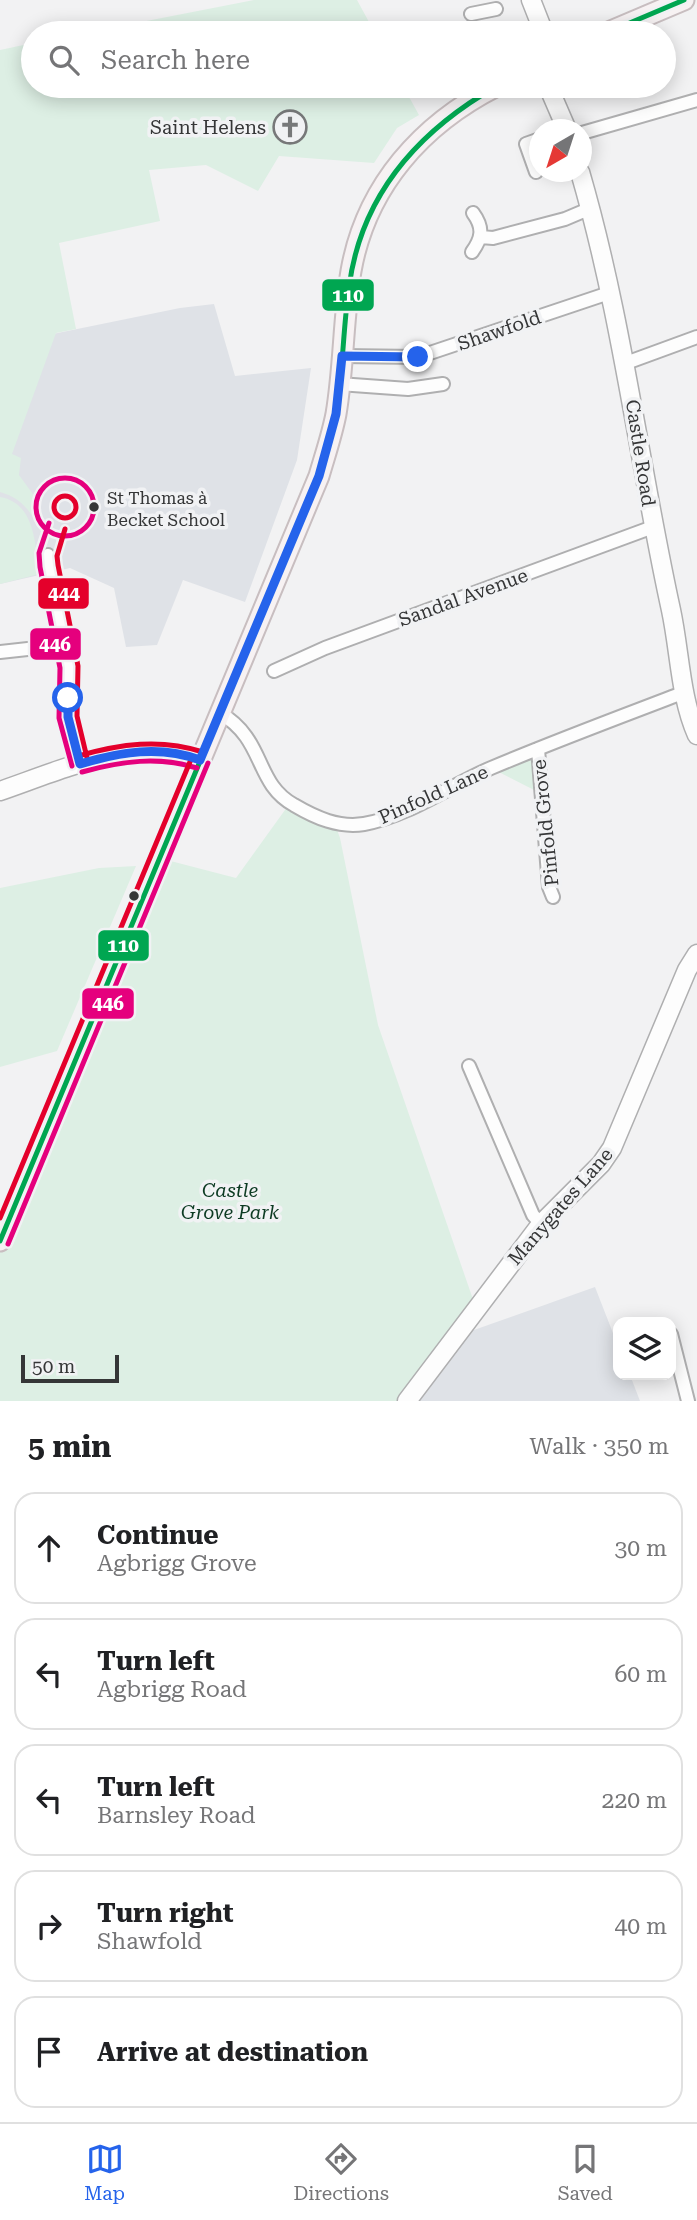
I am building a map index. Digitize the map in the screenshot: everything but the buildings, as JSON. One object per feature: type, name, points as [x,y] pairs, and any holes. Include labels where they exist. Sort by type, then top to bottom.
[{"type":"main road","points":[[632,21],[676,1]]},
{"type":"main road","points":[[0,1241],[319,476],[336,414],[352,269],[378,193],[415,142],[477,98]]},
{"type":"street","points":[[531,0],[539,21]]},
{"type":"street","points":[[471,14],[490,7]]},
{"type":"street","points":[[553,98],[562,119]]},
{"type":"street","points":[[592,130],[697,100]]},
{"type":"street","name":"Castle Road","points":[[583,182],[612,292],[684,692],[697,735]]},
{"type":"street","points":[[481,237],[493,237],[565,219],[591,208]]},
{"type":"street","points":[[472,252],[481,237],[481,228],[473,214]]},
{"type":"street","name":"Shawfold","points":[[342,356],[418,357],[612,292]]},
{"type":"street","points":[[626,363],[697,337]]},
{"type":"street","points":[[339,384],[408,389],[443,384]]},
{"type":"street","name":"Sandal Avenue","points":[[274,671],[325,648],[653,527]]},
{"type":"street","points":[[48,555],[70,681],[68,717],[80,764]]},
{"type":"street","points":[[0,652],[64,645]]},
{"type":"street","name":"Pinfold Lane","points":[[220,713],[238,723],[256,748],[266,779],[290,803],[342,825],[365,824],[394,815],[459,782],[538,749],[684,692]]},
{"type":"street","name":"Pinfold Grove","points":[[538,749],[553,897]]},
{"type":"street","points":[[0,791],[112,754],[178,752],[200,760]]},
{"type":"street","name":"Manygates Lane","points":[[407,1401],[541,1224],[601,1164],[612,1148],[687,970],[697,954]]},
{"type":"street","points":[[469,1066],[533,1215],[541,1224]]},
{"type":"street","points":[[676,1354],[688,1401]]},
{"type":"shaded area","points":[[0,73],[43,336],[180,308],[214,304],[235,376],[311,368],[297,460],[245,602],[183,580],[157,645],[126,647],[114,588],[70,568],[0,584]]},
{"type":"shaded area","points":[[595,1287],[613,1333],[613,1380],[632,1380],[640,1401],[407,1401],[457,1336]]},
{"type":"green space","points":[[254,0],[357,0],[368,21],[146,21]]},
{"type":"green space","points":[[21,46],[21,98],[410,98],[419,115],[397,128],[374,163],[279,156],[258,191],[206,165],[149,170],[160,221],[59,243],[76,329],[56,333],[12,454],[21,458],[19,475],[40,504],[36,523],[22,503],[0,492],[0,50]]},
{"type":"green space","points":[[0,497],[12,501],[27,517],[32,527],[39,574],[0,584]]},
{"type":"green space","points":[[538,749],[542,794],[491,768]]},
{"type":"green space","name":"Castle Grove Park","points":[[290,803],[335,824],[378,1025],[476,1308],[407,1401],[0,1401],[0,1241],[159,858],[236,878]]},
{"type":"green space","points":[[136,866],[57,1051],[0,1067],[0,888],[99,868]]},
{"type":"transit line","name":"110","points":[[634,21],[684,0]]},
{"type":"transit line","name":"110","points":[[0,1241],[319,476],[336,414],[349,287],[366,223],[380,195],[419,145],[442,123],[478,98]]},
{"type":"transit line","name":"446","points":[[65,478],[81,483],[89,491],[94,507],[89,523],[81,531],[65,536],[49,531],[41,523],[36,507],[41,491],[49,483],[65,478]]},
{"type":"transit line","name":"444","points":[[65,496],[73,499],[76,507],[73,515],[65,518],[57,515],[54,507],[57,499],[65,496]]},
{"type":"transit line","name":"446","points":[[49,523],[39,553],[40,567],[60,668],[59,718],[72,766]]},
{"type":"transit line","name":"444","points":[[65,529],[57,556],[78,666],[77,716],[88,762]]},
{"type":"transit line","name":"444","points":[[78,756],[140,744],[171,745],[203,752]]},
{"type":"transit line","name":"444","points":[[0,1218],[192,757]]},
{"type":"transit line","name":"446","points":[[82,772],[140,761],[168,762],[197,768]]},
{"type":"transit line","name":"446","points":[[8,1244],[208,763]]},
{"type":"place","name":"Saint Helens","points":[[290,127]]},
{"type":"place","name":"St Thomas à Becket School","points":[[94,507]]},
{"type":"route","points":[[68,698],[68,717],[80,764],[112,754],[150,751],[178,752],[200,760],[319,476],[336,414],[342,356],[418,357]]}]
